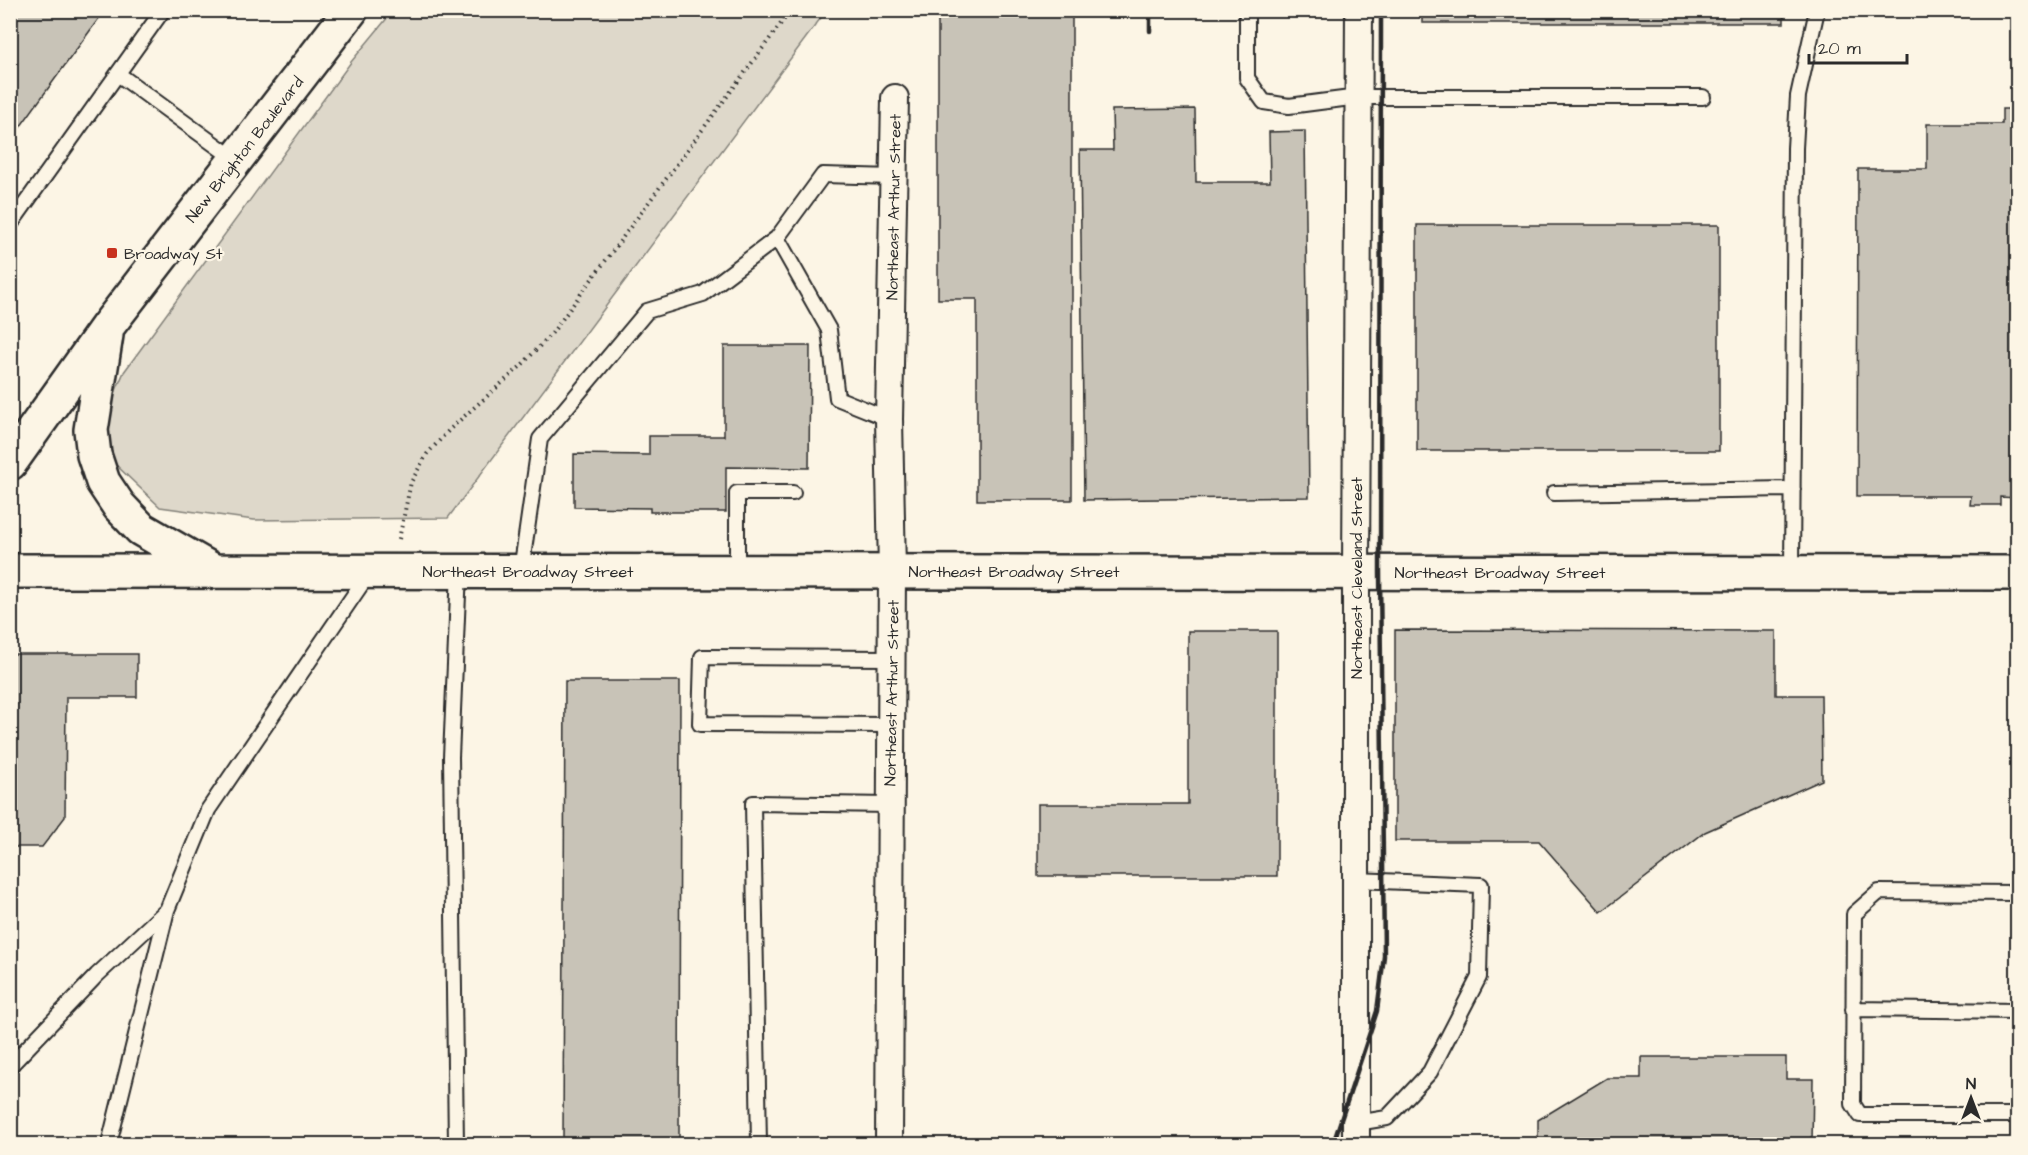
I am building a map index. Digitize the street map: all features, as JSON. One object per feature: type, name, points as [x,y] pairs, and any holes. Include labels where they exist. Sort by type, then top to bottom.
[{"type":"main road","name":"New Brighton Boulevard","points":[[10,463],[107,327],[351,10]]},
{"type":"main road","points":[[107,327],[91,430],[94,456],[103,482],[118,506],[141,529],[214,571]]},
{"type":"main road","name":"Northeast Broadway Street","points":[[10,571],[2018,573]]},
{"type":"street","name":"Northeast Cleveland Street","points":[[1357,1134],[1355,880],[1359,10]]},
{"type":"street","name":"Northeast Arthur Street","points":[[889,1144],[892,571],[889,419],[895,98]]},
{"type":"lane","points":[[10,225],[163,10]]},
{"type":"lane","points":[[1247,10],[1247,78],[1264,102],[1289,106],[1358,97],[1703,97]]},
{"type":"lane","points":[[1792,572],[1797,117],[1798,96],[1817,10]]},
{"type":"lane","points":[[118,74],[237,160]]},
{"type":"lane","points":[[522,571],[540,439],[647,311],[703,294],[777,238],[823,175],[894,177]]},
{"type":"lane","points":[[777,238],[828,330],[837,398],[889,419]]},
{"type":"lane","points":[[1554,493],[1792,489]]},
{"type":"lane","points":[[737,571],[737,493],[793,493]]},
{"type":"lane","points":[[109,1144],[167,910],[208,810],[370,571]]},
{"type":"lane","points":[[456,1144],[451,757],[459,571]]},
{"type":"lane","points":[[891,658],[702,657],[700,724],[891,725]]},
{"type":"lane","points":[[759,1144],[753,803],[890,805]]},
{"type":"lane","points":[[1355,880],[1480,885],[1479,977],[1430,1072],[1387,1118],[1357,1134]]},
{"type":"lane","points":[[2018,894],[1879,891],[1854,914],[1852,1104],[1860,1115],[2018,1115]]},
{"type":"lane","points":[[10,1066],[97,975],[167,910]]},
{"type":"lane","points":[[1853,1009],[2018,1011]]},
{"type":"path","points":[[402,524],[411,482],[427,454],[450,429],[520,367],[552,333],[790,10]]},
{"type":"shaded area","points":[[393,11],[826,11],[448,518],[254,520],[160,507],[114,463],[105,430],[111,402],[124,372],[351,62]]},
{"type":"building","points":[[10,10],[105,10],[10,141]]},
{"type":"building","points":[[938,10],[1072,10],[1072,500],[977,500],[977,299],[938,299]]},
{"type":"building","points":[[1422,10],[1784,10],[1784,23],[1422,23]]},
{"type":"building","points":[[1195,109],[1196,182],[1270,182],[1269,132],[1305,131],[1309,497],[1084,500],[1080,150],[1113,150],[1112,110]]},
{"type":"building","points":[[2002,109],[2018,109],[2018,498],[2000,497],[2000,505],[1970,505],[1971,496],[1857,496],[1858,169],[1927,169],[1927,124],[2002,124]]},
{"type":"building","points":[[1417,225],[1719,225],[1719,451],[1417,451]]},
{"type":"building","points":[[724,346],[810,346],[809,468],[726,467],[726,512],[650,512],[650,508],[574,507],[574,454],[649,455],[649,436],[724,436]]},
{"type":"building","points":[[1395,630],[1776,631],[1776,695],[1821,695],[1822,780],[1705,832],[1601,912],[1539,841],[1395,841]]},
{"type":"building","points":[[1188,631],[1277,631],[1277,876],[1038,876],[1038,804],[1188,804]]},
{"type":"building","points":[[10,654],[137,654],[137,697],[66,697],[65,817],[42,847],[10,847]]},
{"type":"building","points":[[565,681],[680,681],[679,1144],[563,1144]]},
{"type":"building","points":[[1641,1057],[1786,1057],[1786,1079],[1813,1079],[1812,1144],[1538,1144],[1538,1120],[1607,1078],[1641,1078]]},
{"type":"railway","points":[[1150,10],[1150,31]]},
{"type":"railway","points":[[1333,1144],[1377,1011],[1384,956],[1380,572],[1381,10]]},
{"type":"place","name":"Broadway St","points":[[112,253]]}]
